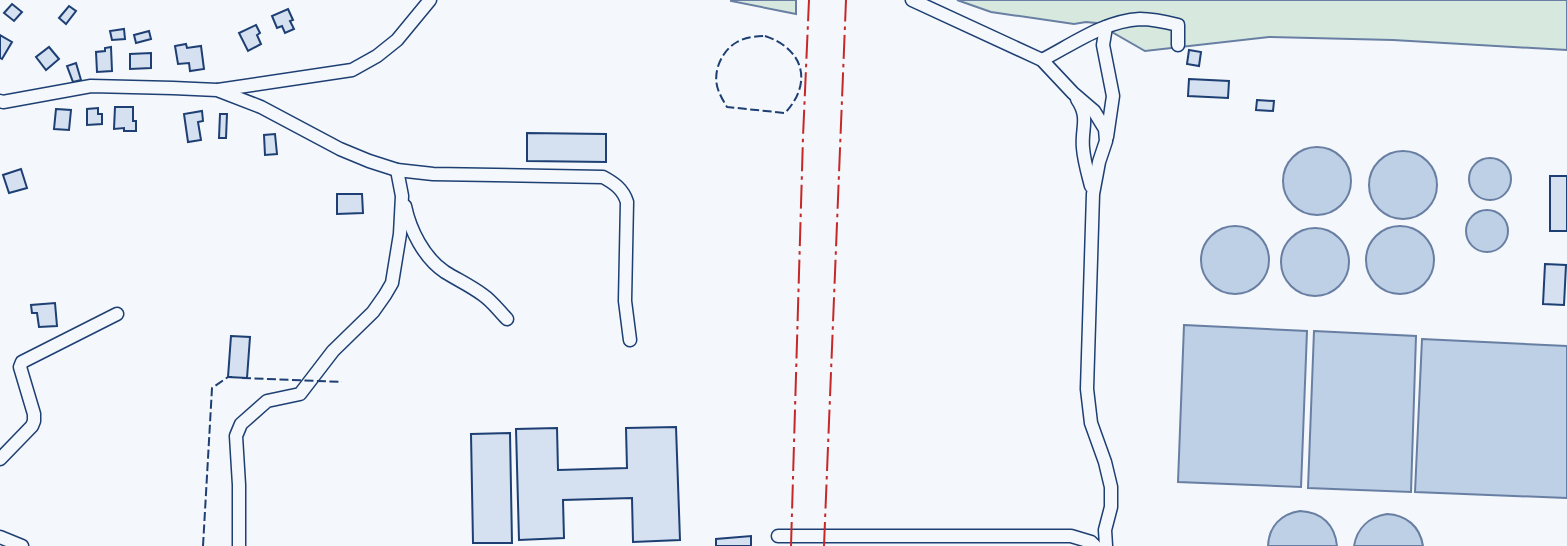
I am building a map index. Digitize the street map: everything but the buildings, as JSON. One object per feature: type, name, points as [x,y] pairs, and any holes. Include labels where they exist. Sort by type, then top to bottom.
[{"type":"street","points":[[0,101],[91,86],[217,90],[352,69],[377,56],[397,40],[430,0]]},
{"type":"street","points":[[912,0],[1042,60],[1094,111],[1105,129],[1106,141]]},
{"type":"street","points":[[1042,60],[1091,33],[1117,23],[1138,19],[1178,25],[1178,45]]},
{"type":"street","points":[[1106,27],[1103,45],[1113,96],[1106,141],[1093,194],[1087,389],[1091,423],[1111,487],[1111,507],[1105,530],[1106,546]]},
{"type":"street","points":[[217,90],[261,107],[341,149],[397,170],[433,174],[603,177],[615,184],[625,195],[628,207],[625,301],[630,340]]},
{"type":"street","points":[[1073,93],[1082,107],[1085,119],[1083,152],[1093,194]]},
{"type":"street","points":[[397,170],[407,215],[429,256],[443,271],[464,281],[486,297],[507,319]]},
{"type":"street","points":[[239,546],[236,436],[241,424],[267,401],[300,394],[333,351],[373,312],[386,295],[395,269],[402,196]]},
{"type":"street","points":[[0,459],[34,421],[20,367],[22,362],[117,314]]},
{"type":"street","points":[[778,536],[1071,536],[1096,546]]},
{"type":"street","points":[[0,537],[22,546]]},
{"type":"shaded area","points":[[796,0],[796,14],[731,1]]},
{"type":"shaded area","points":[[957,0],[1567,0],[1567,50],[1393,40],[1269,37],[1145,51],[1096,23],[1074,24],[991,12]]},
{"type":"water","points":[[1310,147],[1324,147],[1336,152],[1346,162],[1351,181],[1346,200],[1336,210],[1324,215],[1310,215],[1298,210],[1288,200],[1283,188],[1283,174],[1288,162],[1298,152]]},
{"type":"water","points":[[1396,151],[1410,151],[1422,156],[1432,166],[1437,185],[1432,204],[1422,214],[1410,219],[1396,219],[1384,214],[1374,204],[1369,192],[1369,178],[1374,166],[1384,156]]},
{"type":"water","points":[[1490,158],[1505,164],[1511,179],[1505,194],[1490,200],[1475,194],[1469,179],[1475,164]]},
{"type":"water","points":[[1487,210],[1502,216],[1508,231],[1502,246],[1487,252],[1472,246],[1466,231],[1472,216]]},
{"type":"water","points":[[1228,226],[1242,226],[1254,231],[1264,241],[1269,260],[1264,279],[1254,289],[1242,294],[1228,294],[1216,289],[1206,279],[1201,267],[1201,253],[1206,241],[1216,231]]},
{"type":"water","points":[[1393,226],[1407,226],[1419,231],[1429,241],[1434,260],[1429,279],[1419,289],[1407,294],[1393,294],[1381,289],[1371,279],[1366,267],[1366,253],[1371,241],[1381,231]]},
{"type":"water","points":[[1308,228],[1322,228],[1334,233],[1344,243],[1349,262],[1344,281],[1334,291],[1322,296],[1308,296],[1296,291],[1286,281],[1281,269],[1281,255],[1286,243],[1296,233]]},
{"type":"water","points":[[1184,325],[1307,331],[1301,487],[1178,482]]},
{"type":"water","points":[[1314,331],[1416,336],[1411,492],[1308,488]]},
{"type":"water","points":[[1422,339],[1567,346],[1567,498],[1415,492]]},
{"type":"water","points":[[1300,511],[1315,514],[1326,521],[1337,546],[1268,546],[1277,522]]},
{"type":"water","points":[[1387,514],[1411,523],[1419,533],[1423,546],[1354,546],[1365,524]]},
{"type":"fence","points":[[765,36],[789,49],[796,58],[801,79],[794,102],[785,113],[727,107],[716,78],[722,57],[740,40],[765,36]]},
{"type":"fence","points":[[203,546],[212,388],[232,377]]},
{"type":"fence","points":[[242,378],[342,382]]},
{"type":"power","points":[[791,546],[809,0]]},
{"type":"power","points":[[824,546],[846,0]]}]
